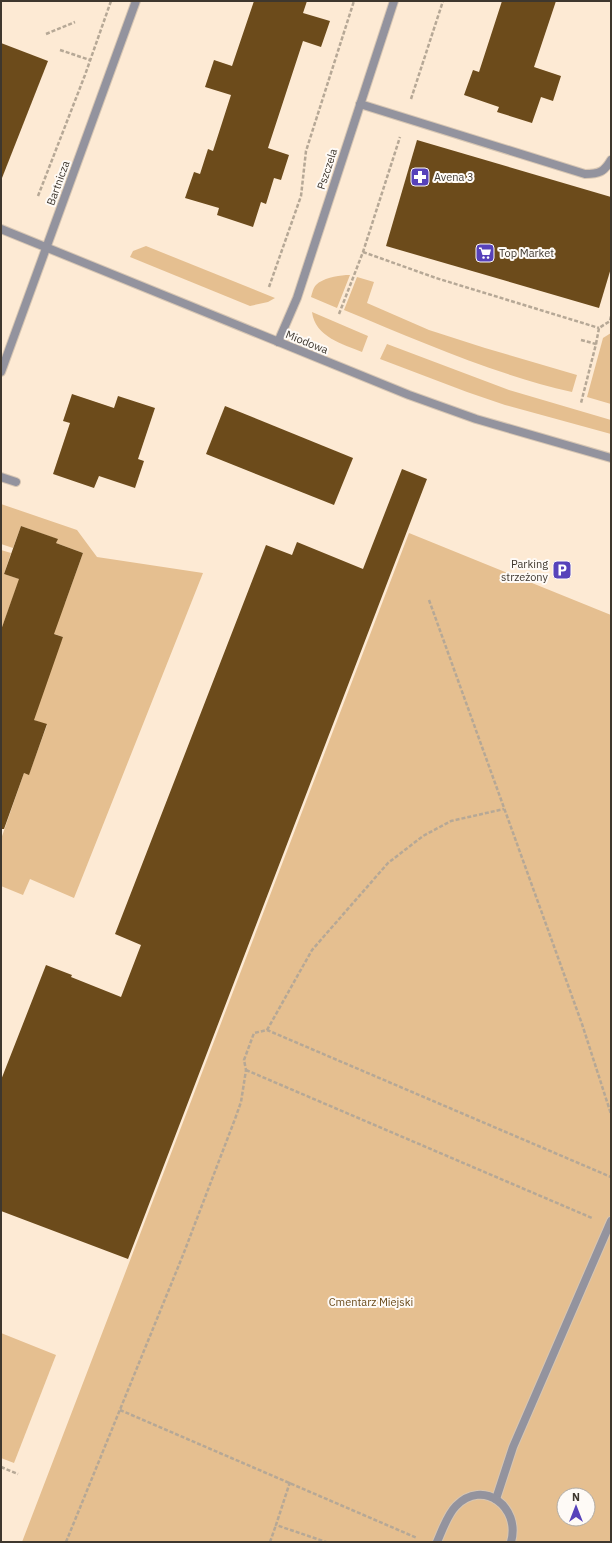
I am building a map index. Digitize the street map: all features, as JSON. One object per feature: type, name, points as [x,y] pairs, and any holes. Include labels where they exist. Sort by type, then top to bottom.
[{"type":"street","name":"Bartnicza","points":[[1,372],[136,1]]},
{"type":"street","name":"Pszczela","points":[[278,342],[297,298],[394,1]]},
{"type":"street","points":[[360,104],[585,174],[596,174],[601,172],[608,166],[611,160]]},
{"type":"street","name":"Miodowa","points":[[1,229],[409,395],[476,420],[611,458]]},
{"type":"street","points":[[1,477],[16,482]]},
{"type":"street","points":[[496,1499],[513,1447],[610,1223]]},
{"type":"street","points":[[437,1542],[456,1506],[475,1496],[486,1495],[496,1499],[505,1506],[514,1525],[511,1542]]},
{"type":"path","points":[[38,196],[111,1]]},
{"type":"path","points":[[269,287],[301,196],[306,151],[354,1]]},
{"type":"path","points":[[339,314],[363,252],[443,1]]},
{"type":"path","points":[[46,34],[74,22]]},
{"type":"path","points":[[60,50],[90,60]]},
{"type":"path","points":[[363,252],[436,278],[600,328]]},
{"type":"path","points":[[582,403],[600,328],[610,321],[611,316]]},
{"type":"path","points":[[582,340],[596,344]]},
{"type":"path","points":[[429,600],[582,1024],[611,1114]]},
{"type":"path","points":[[267,1030],[312,950],[388,863],[423,836],[451,822],[504,809]]},
{"type":"path","points":[[66,1542],[183,1255],[235,1119],[241,1102],[246,1070],[244,1060],[254,1033],[267,1030],[611,1177]]},
{"type":"path","points":[[246,1070],[610,1223]]},
{"type":"path","points":[[120,1410],[420,1539]]},
{"type":"path","points":[[1,1467],[18,1474]]},
{"type":"path","points":[[270,1542],[290,1482]]},
{"type":"path","points":[[276,1525],[326,1542]]},
{"type":"green space","points":[[146,246],[275,298],[268,302],[250,306],[130,257],[133,251]]},
{"type":"green space","points":[[350,275],[337,308],[311,297],[316,285],[322,281]]},
{"type":"green space","points":[[357,277],[374,282],[367,303],[429,330],[577,375],[572,392],[514,376],[456,356],[344,310]]},
{"type":"green space","points":[[312,312],[368,336],[362,352],[324,334],[314,321]]},
{"type":"green space","points":[[611,333],[611,404],[587,397],[603,338]]},
{"type":"green space","points":[[387,344],[509,390],[611,420],[611,434],[505,405],[380,359]]},
{"type":"green space","points":[[1,504],[77,530],[97,557],[203,573],[74,898],[30,879],[23,895],[1,886],[1,839],[24,773],[29,774],[47,725],[26,717],[63,637],[41,629],[65,603],[83,553],[56,543],[57,539],[21,526],[13,548],[1,544]]},
{"type":"green space","name":"Cmentarz Miejski","points":[[409,533],[611,615],[611,1542],[22,1542]]},
{"type":"green space","points":[[1,550],[11,553],[4,574],[26,581],[17,586],[1,630]]},
{"type":"green space","points":[[1,1333],[56,1355],[14,1463],[1,1458]]},
{"type":"building","points":[[254,1],[307,1],[303,13],[330,21],[321,47],[303,41],[268,148],[289,155],[281,180],[274,178],[266,204],[261,202],[253,227],[217,215],[219,208],[185,198],[194,172],[200,174],[208,149],[213,151],[231,95],[205,87],[214,60],[232,66]]},
{"type":"building","points":[[502,1],[556,1],[534,67],[561,76],[553,101],[541,97],[532,123],[497,112],[499,107],[464,95],[473,70],[479,72]]},
{"type":"building","points":[[1,43],[48,61],[2,178],[1,177]]},
{"type":"building","points":[[417,140],[611,197],[611,268],[599,308],[386,246]]},
{"type":"building","points":[[72,394],[114,408],[118,396],[155,408],[138,459],[144,461],[135,488],[99,476],[94,488],[53,474],[70,423],[63,421]]},
{"type":"building","points":[[225,406],[353,458],[334,505],[206,454]]},
{"type":"building","points":[[402,469],[427,479],[128,1259],[1,1211],[1,1080],[46,965],[72,975],[71,977],[121,997],[141,945],[115,934],[266,545],[292,555],[297,542],[363,569]]},
{"type":"building","points":[[21,526],[58,539],[56,543],[83,553],[54,634],[63,637],[34,720],[47,724],[29,775],[24,773],[4,829],[1,829],[1,630],[19,579],[4,574]]},
{"type":"place","name":"Avena 3","points":[[420,177]]},
{"type":"place","name":"Top Market","points":[[485,253]]},
{"type":"place","name":"Parking strzeżony","points":[[562,570]]}]
